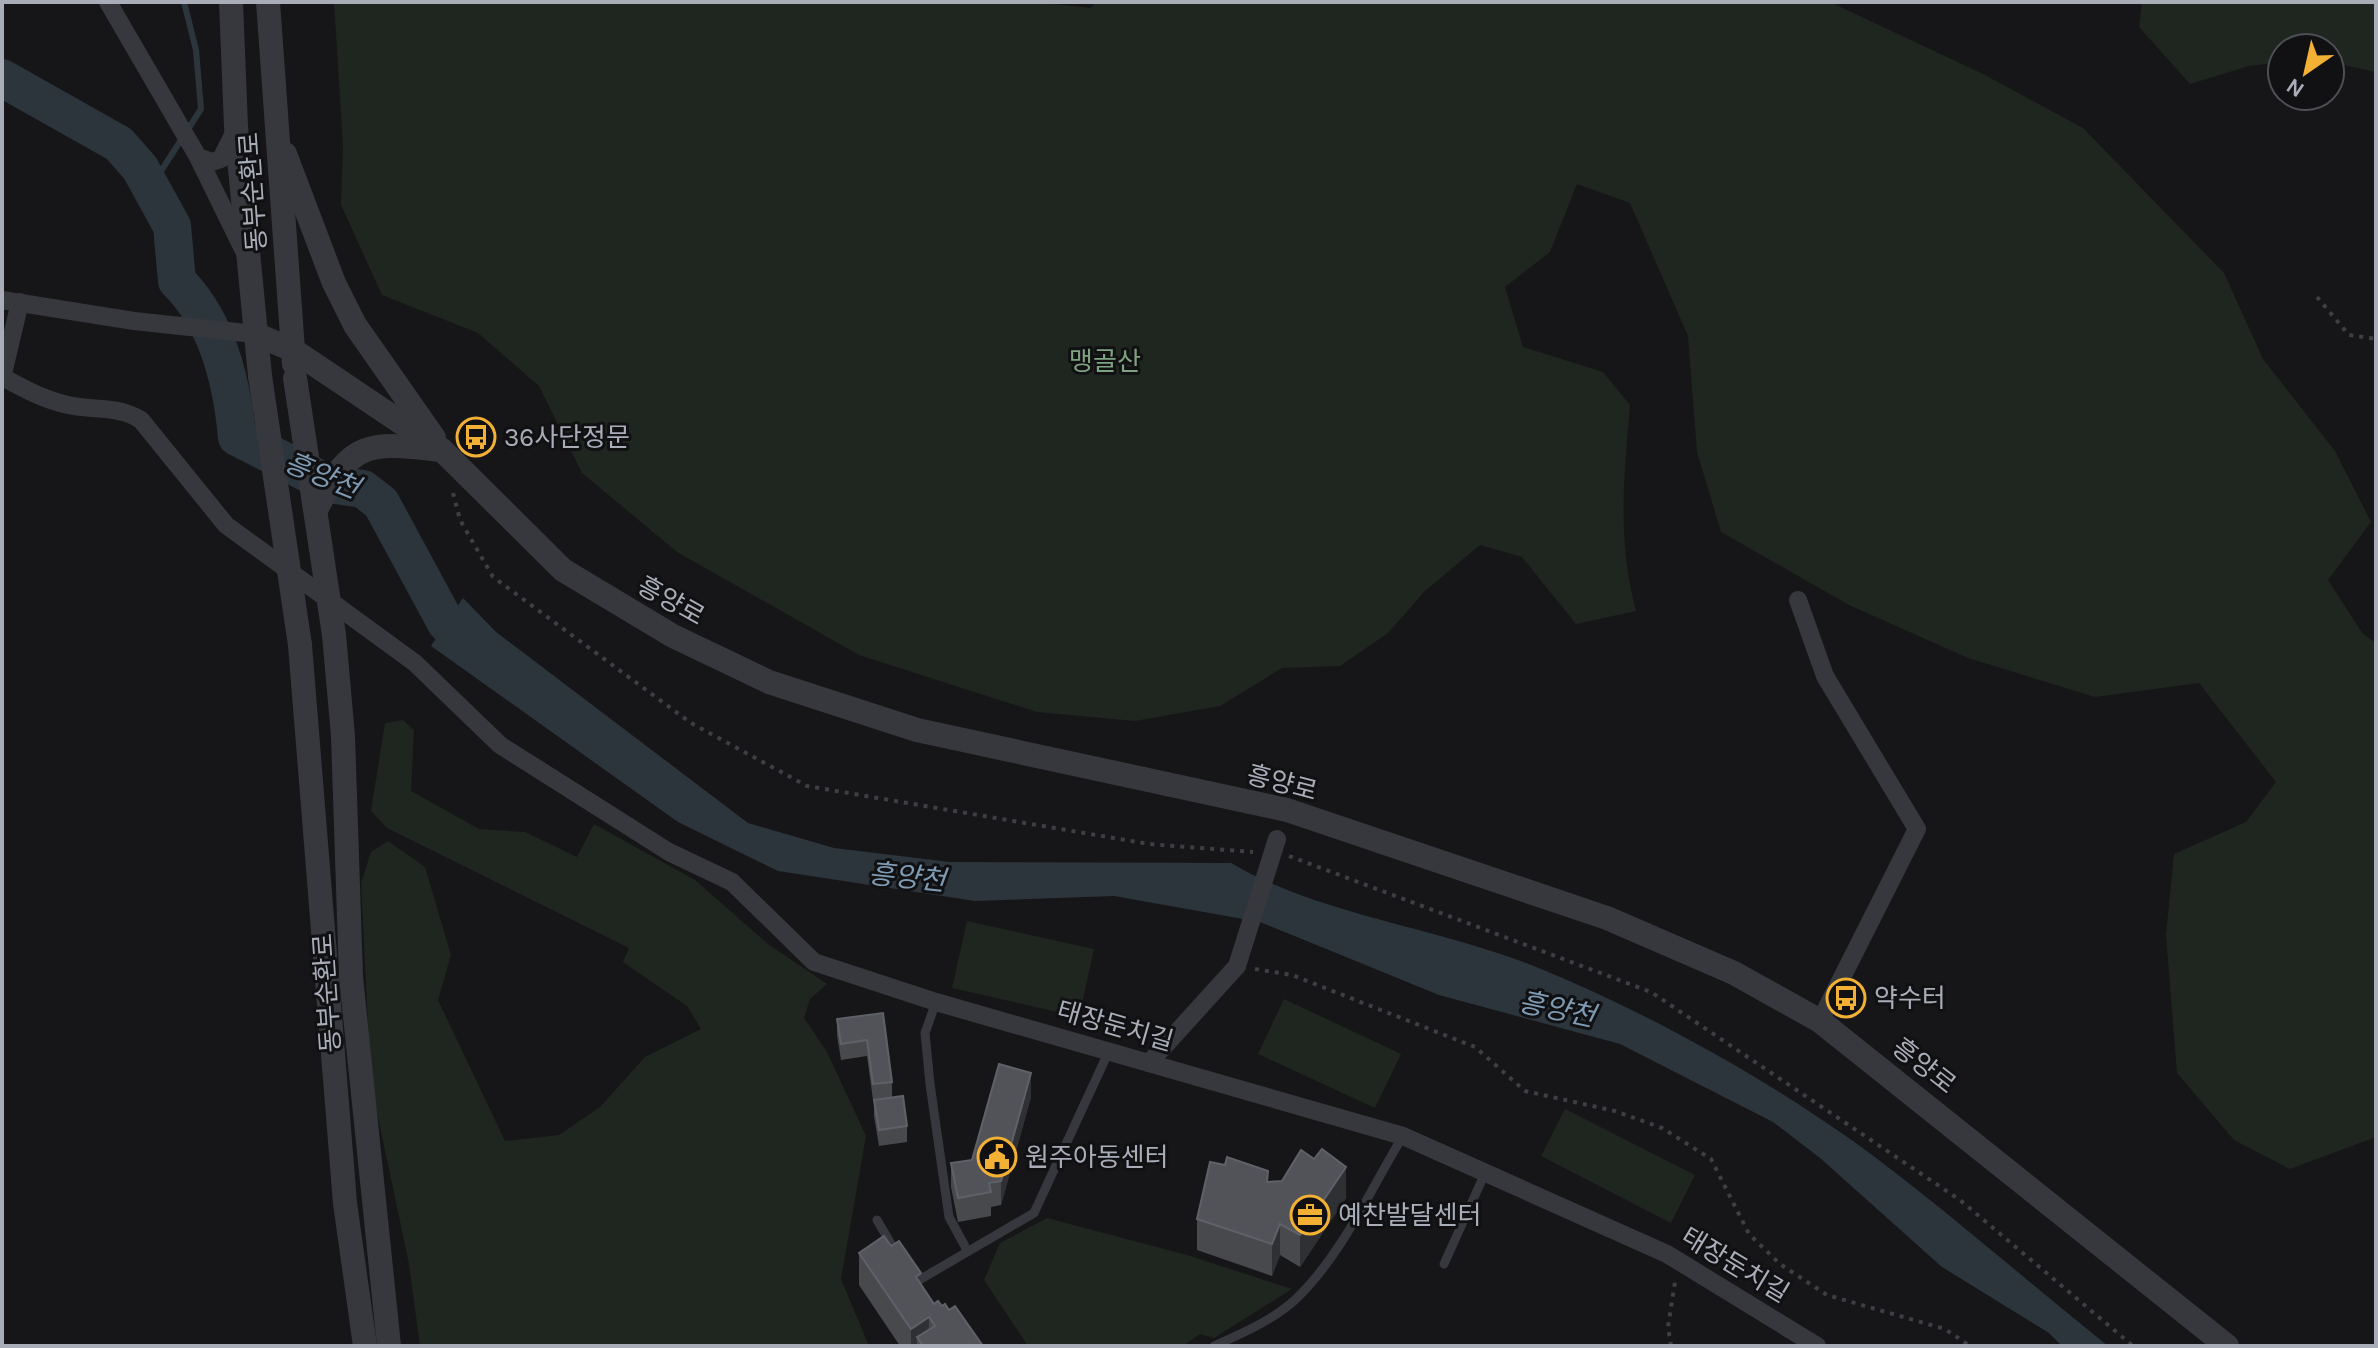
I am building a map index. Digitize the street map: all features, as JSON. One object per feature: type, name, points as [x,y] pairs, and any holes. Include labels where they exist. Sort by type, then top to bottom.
[{"type":"street","points":[[108,2],[140,52],[198,157],[248,259]]},
{"type":"street","name":"동부순환로","points":[[231,2],[236,127],[255,334],[300,645],[345,1203],[365,1346]]},
{"type":"street","name":"동부순환로","points":[[268,2],[295,378],[334,635],[343,736],[351,977],[389,1346]]},
{"type":"street","points":[[198,157],[212,162],[221,159],[227,152],[236,127]]},
{"type":"street","points":[[277,138],[303,195],[334,283],[355,325],[442,450]]},
{"type":"street","points":[[3,378],[11,301],[134,321],[255,334]]},
{"type":"street","name":"흥양로","points":[[255,334],[293,350],[442,450],[563,570],[673,636],[769,682],[917,730],[1287,810],[1607,918],[1734,973],[1820,1021],[2227,1346]]},
{"type":"street","name":"태장둔치길","points":[[3,378],[41,397],[69,406],[123,409],[141,420],[226,525],[415,663],[500,745],[669,852],[732,882],[814,962],[936,1002],[1403,1136],[1667,1254],[1817,1346]]},
{"type":"street","points":[[317,508],[329,484],[348,460],[364,450],[386,444],[442,450]]},
{"type":"street","points":[[1798,600],[1825,676],[1917,829],[1820,1021]]},
{"type":"street","points":[[1149,1063],[1237,966],[1287,810]]},
{"type":"lane","points":[[936,1002],[925,1033],[930,1084],[949,1217],[967,1250]]},
{"type":"lane","points":[[914,1283],[1034,1213],[1109,1051]]},
{"type":"lane","points":[[1214,1346],[1252,1329],[1297,1298],[1339,1247],[1403,1136]]},
{"type":"lane","points":[[1444,1264],[1486,1171]]},
{"type":"lane","points":[[877,1220],[922,1296]]},
{"type":"path","points":[[2317,297],[2349,335],[2376,339]]},
{"type":"path","points":[[1237,966],[1292,975],[1432,1028],[1475,1047],[1525,1091],[1570,1104],[1615,1111],[1662,1128],[1711,1159],[1749,1234],[1780,1264],[1827,1295],[1945,1329],[1970,1346]]},
{"type":"path","points":[[1667,1254],[1676,1277],[1668,1327],[1671,1346]]},
{"type":"green space","name":"맹골산","points":[[334,2],[1036,2],[1090,8],[1097,2],[1830,2],[1983,74],[2083,128],[2224,273],[2263,359],[2335,451],[2371,522],[2328,580],[2363,634],[2376,643],[2376,1137],[2290,1169],[2234,1140],[2177,1073],[2166,935],[2174,854],[2246,822],[2276,782],[2199,683],[2095,697],[1968,658],[1849,605],[1721,532],[1697,452],[1688,336],[1630,203],[1577,184],[1550,252],[1505,287],[1523,347],[1603,372],[1630,405],[1624,534],[1636,611],[1576,624],[1522,557],[1480,545],[1424,592],[1388,633],[1340,666],[1282,668],[1220,706],[1135,721],[1037,712],[859,655],[677,552],[582,473],[539,386],[478,333],[382,295],[341,205],[343,146]]},
{"type":"green space","points":[[2142,2],[2376,2],[2376,72],[2346,65],[2346,32],[2266,32],[2266,64],[2190,84],[2139,27]]},
{"type":"green space","points":[[403,720],[414,730],[411,791],[479,829],[525,832],[577,857],[594,824],[695,880],[768,944],[827,984],[810,999],[804,1018],[827,1052],[866,1136],[841,1279],[869,1346],[420,1346],[409,1264],[371,1084],[361,883],[371,852],[388,841],[425,867],[451,955],[438,1000],[505,1141],[559,1135],[600,1107],[645,1057],[701,1029],[687,1006],[623,962],[629,948],[387,828],[371,811],[385,723]]},
{"type":"green space","points":[[967,921],[1094,949],[1079,1017],[952,988]]},
{"type":"green space","points":[[1284,999],[1401,1054],[1375,1108],[1258,1054]]},
{"type":"green space","points":[[1565,1109],[1695,1175],[1671,1223],[1541,1156]]},
{"type":"green space","points":[[1047,1218],[1187,1255],[1292,1289],[1214,1338],[1200,1334],[1183,1346],[1028,1346],[984,1280],[1000,1243]]},
{"type":"water","points":[[463,598],[496,632],[748,823],[834,848],[950,862],[1231,863],[1305,897],[1507,956],[1586,988],[1665,1027],[1817,1116],[1886,1165],[2108,1346],[2062,1346],[2049,1333],[1942,1267],[1820,1158],[1773,1122],[1620,1044],[1439,995],[1260,922],[1114,896],[975,901],[778,871],[678,822],[431,646]]},
{"type":"building","points":[[883,1013],[892,1082],[873,1084],[867,1040],[841,1044],[837,1019]]},
{"type":"building","points":[[999,1064],[1031,1073],[1001,1181],[989,1183],[991,1192],[958,1198],[951,1163],[972,1160]]},
{"type":"building","points":[[903,1096],[907,1126],[879,1130],[874,1100]]},
{"type":"building","points":[[1322,1149],[1346,1167],[1300,1235],[1280,1224],[1272,1244],[1197,1219],[1210,1162],[1225,1165],[1227,1157],[1268,1171],[1267,1182],[1282,1181],[1301,1150],[1314,1159]]},
{"type":"building","points":[[884,1236],[891,1246],[899,1241],[921,1273],[916,1277],[934,1304],[938,1301],[949,1310],[955,1306],[983,1346],[923,1346],[917,1337],[935,1326],[929,1317],[911,1329],[859,1253]]},
{"type":"waterway","points":[[150,188],[201,109],[196,50],[184,2]]},
{"type":"waterway","name":"흥양천","points":[[2,78],[119,144],[140,168],[172,226],[177,281],[191,297],[213,334],[227,374],[237,437],[329,484],[363,489],[381,503],[446,623],[486,656]]},
{"type":"place","name":"36사단정문","points":[[476,437]]},
{"type":"place","name":"약수터","points":[[1846,998]]},
{"type":"place","name":"원주아동센터","points":[[997,1157]]},
{"type":"place","name":"예찬발달센터","points":[[1310,1215]]}]
